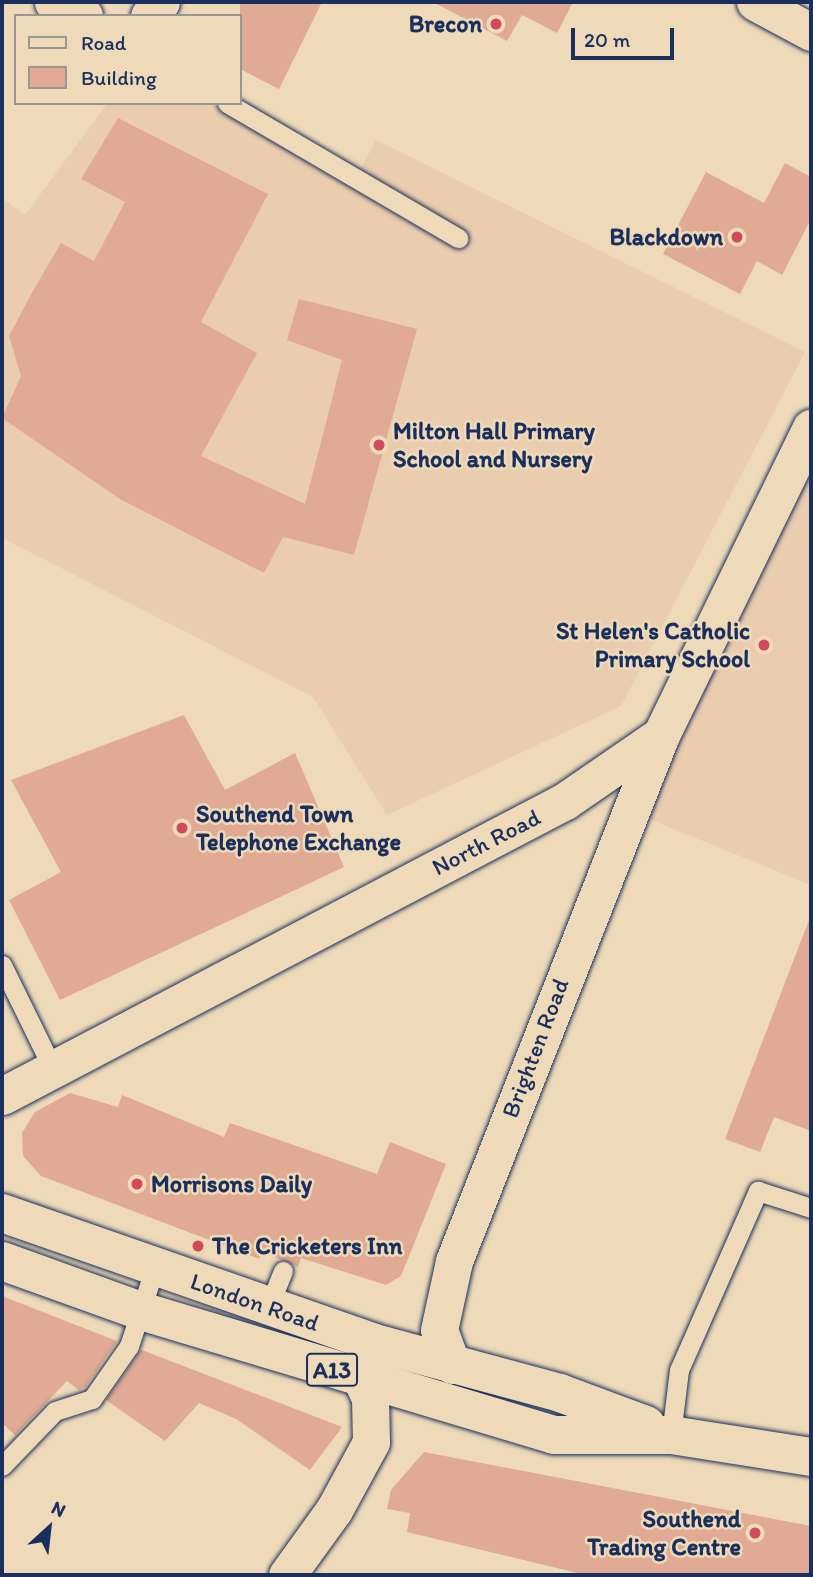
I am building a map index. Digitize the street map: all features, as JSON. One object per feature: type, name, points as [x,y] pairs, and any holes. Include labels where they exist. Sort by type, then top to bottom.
[{"type":"main road","name":"London Road","points":[[2,1213],[268,1308],[452,1365],[559,1393],[671,1434]]},
{"type":"main road","name":"London Road","points":[[2,1261],[141,1311],[554,1435],[671,1434],[811,1457]]},
{"type":"street","points":[[53,2],[80,14]]},
{"type":"street","points":[[755,2],[811,32]]},
{"type":"street","name":"North Road","points":[[2,1096],[52,1067],[565,801],[662,735],[811,428]]},
{"type":"street","name":"Brighten Road","points":[[452,1365],[439,1330],[454,1261],[662,735]]},
{"type":"street","points":[[287,1575],[334,1510],[371,1442],[370,1398],[361,1379]]},
{"type":"lane","points":[[229,105],[458,238]]},
{"type":"lane","points":[[2,965],[52,1067]]},
{"type":"lane","points":[[671,1434],[679,1370],[758,1191],[811,1208]]},
{"type":"lane","points":[[2,1466],[55,1411],[92,1399],[129,1346],[155,1267]]},
{"type":"lane","points":[[268,1308],[283,1272]]},
{"type":"shaded area","name":"Milton Hall Primary School and Nursery","points":[[107,105],[234,105],[358,174],[376,140],[805,352],[621,706],[387,815],[313,697],[2,538],[2,198],[25,215]]},
{"type":"shaded area","name":"St Helen's Catholic Primary School","points":[[811,461],[811,885],[639,815]]},
{"type":"building","points":[[240,2],[322,2],[279,89],[242,70]]},
{"type":"building","name":"Brecon","points":[[433,2],[573,2],[557,33],[522,15],[507,41]]},
{"type":"building","points":[[118,118],[268,194],[201,322],[257,353],[201,456],[305,504],[342,360],[287,340],[299,299],[417,329],[354,555],[283,537],[264,573],[120,499],[2,418],[21,376],[9,336],[34,289],[61,243],[94,261],[125,202],[81,179]]},
{"type":"building","name":"Blackdown","points":[[785,163],[811,177],[811,219],[782,275],[757,261],[740,294],[663,254],[706,172],[764,203]]},
{"type":"building","name":"Southend Town Telephone Exchange","points":[[184,715],[225,790],[295,753],[344,867],[60,1000],[9,900],[61,872],[11,780]]},
{"type":"building","points":[[809,920],[811,1131],[774,1117],[760,1152],[725,1139]]},
{"type":"building","points":[[70,1093],[118,1107],[122,1095],[224,1137],[230,1123],[377,1174],[390,1142],[446,1164],[401,1276],[386,1285],[301,1258],[298,1267],[262,1252],[259,1259],[41,1176],[23,1156],[22,1133],[35,1112]]},
{"type":"building","points":[[2,1296],[117,1341],[86,1386],[79,1390],[67,1381],[15,1435],[2,1423]]},
{"type":"building","points":[[141,1350],[342,1427],[310,1470],[236,1419],[199,1403],[165,1441],[106,1400]]},
{"type":"building","points":[[424,1452],[811,1526],[811,1575],[586,1575],[407,1532],[410,1513],[387,1509],[391,1490]]},
{"type":"place","name":"Brecon","points":[[496,24]]},
{"type":"place","name":"Blackdown","points":[[737,237]]},
{"type":"place","name":"Milton Hall Primary School and Nursery","points":[[379,445]]},
{"type":"place","name":"St Helen's Catholic Primary School","points":[[764,645]]},
{"type":"place","name":"Southend Town Telephone Exchange","points":[[182,828]]},
{"type":"place","name":"Morrisons Daily","points":[[137,1184]]},
{"type":"place","name":"The Cricketers Inn","points":[[198,1246]]},
{"type":"place","name":"Southend Trading Centre","points":[[755,1533]]}]
